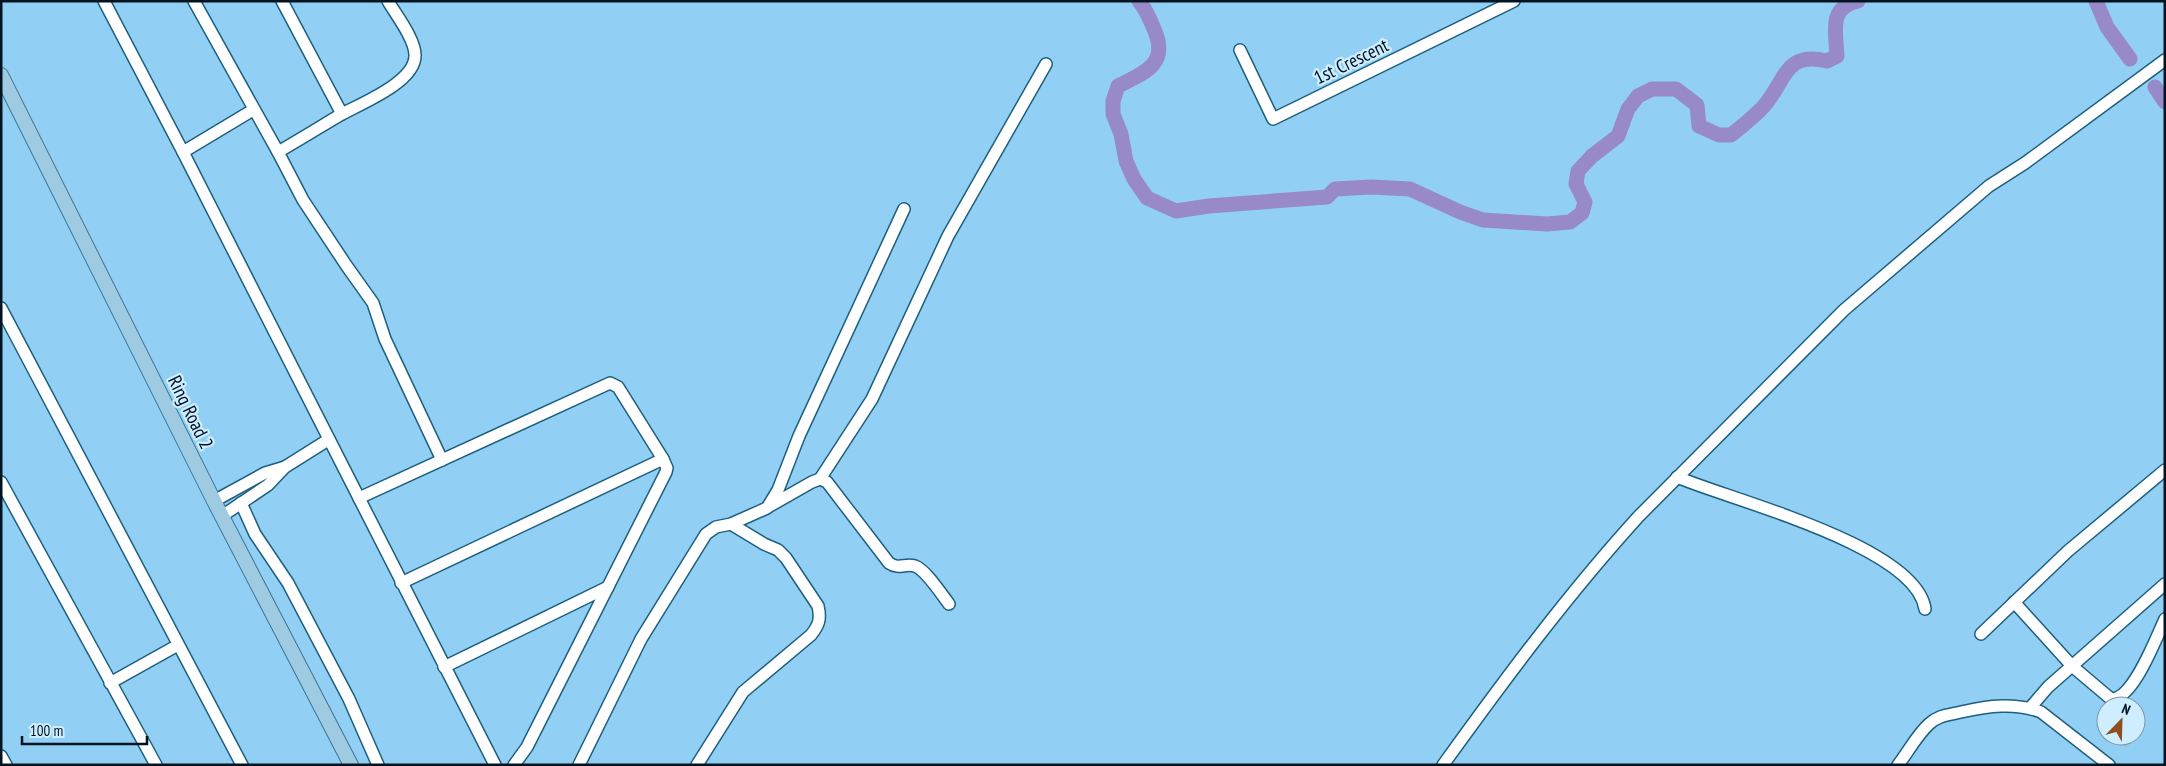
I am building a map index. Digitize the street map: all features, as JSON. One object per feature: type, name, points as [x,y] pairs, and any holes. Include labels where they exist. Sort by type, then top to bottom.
[{"type":"main road","name":"Ring Road 2","points":[[1,75],[214,501],[351,765]]},
{"type":"street","points":[[104,1],[183,152],[495,765]]},
{"type":"street","points":[[194,1],[303,200],[346,266],[373,303],[385,339],[442,460]]},
{"type":"street","points":[[282,1],[342,114]]},
{"type":"street","points":[[278,152],[342,114],[378,96],[398,82],[410,70],[416,54],[408,35],[388,1]]},
{"type":"street","name":"1st Crescent","points":[[1240,50],[1273,119],[1514,1]]},
{"type":"street","points":[[1443,765],[1524,653],[1584,578],[1639,516],[1844,310],[1989,186],[2025,163],[2162,62]]},
{"type":"street","points":[[579,765],[642,640],[706,534],[716,527],[731,524],[767,508],[820,479],[872,399],[948,236],[1046,64]]},
{"type":"street","points":[[183,152],[253,110]]},
{"type":"street","points":[[767,508],[778,490],[799,436],[904,209]]},
{"type":"street","points":[[1,308],[242,765]]},
{"type":"street","points":[[359,498],[610,383],[618,387],[663,458],[667,468],[665,476],[527,747],[514,765]]},
{"type":"street","points":[[222,516],[268,485],[285,467],[328,440]]},
{"type":"street","points":[[401,583],[663,458]]},
{"type":"street","points":[[214,501],[265,472],[285,467]]},
{"type":"street","points":[[1981,634],[2068,550],[2165,470]]},
{"type":"street","points":[[1677,477],[1804,523],[1856,546],[1888,563],[1911,582],[1923,599],[1925,609]]},
{"type":"street","points":[[820,479],[827,482],[889,563],[895,567],[904,565],[916,566],[923,571],[949,604]]},
{"type":"street","points":[[1,482],[156,765]]},
{"type":"street","points":[[241,504],[255,534],[288,583],[349,699],[378,765]]},
{"type":"street","points":[[697,765],[743,692],[811,635],[819,625],[820,615],[818,606],[786,558],[778,550],[764,544],[731,524]]},
{"type":"street","points":[[2030,708],[2048,687],[2165,584]]},
{"type":"street","points":[[444,667],[608,587]]},
{"type":"street","points":[[2014,602],[2072,666],[2105,696],[2116,700],[2123,696],[2135,680],[2165,620]]},
{"type":"street","points":[[110,683],[178,645]]},
{"type":"street","points":[[1898,765],[1928,725],[1941,716],[1985,706],[2003,705],[2030,708],[2047,717],[2109,765]]},
{"type":"street","points":[[1,756],[6,765]]},
{"type":"waterway","points":[[1139,1],[1154,29],[1159,51],[1152,66],[1137,77],[1118,86],[1113,101],[1113,114],[1121,134],[1126,161],[1134,179],[1147,198],[1176,211],[1209,206],[1327,197],[1335,189],[1371,187],[1410,189],[1460,212],[1483,220],[1547,224],[1570,222],[1582,213],[1585,202],[1576,184],[1578,171],[1592,156],[1618,136],[1628,109],[1638,96],[1652,89],[1676,89],[1697,105],[1699,126],[1719,135],[1731,135],[1764,106],[1782,78],[1794,64],[1802,60],[1827,61],[1837,56],[1835,30],[1838,15],[1848,4],[1858,1]]},
{"type":"waterway","points":[[2096,1],[2107,27],[2130,59]]},
{"type":"waterway","points":[[2155,87],[2165,102]]}]
